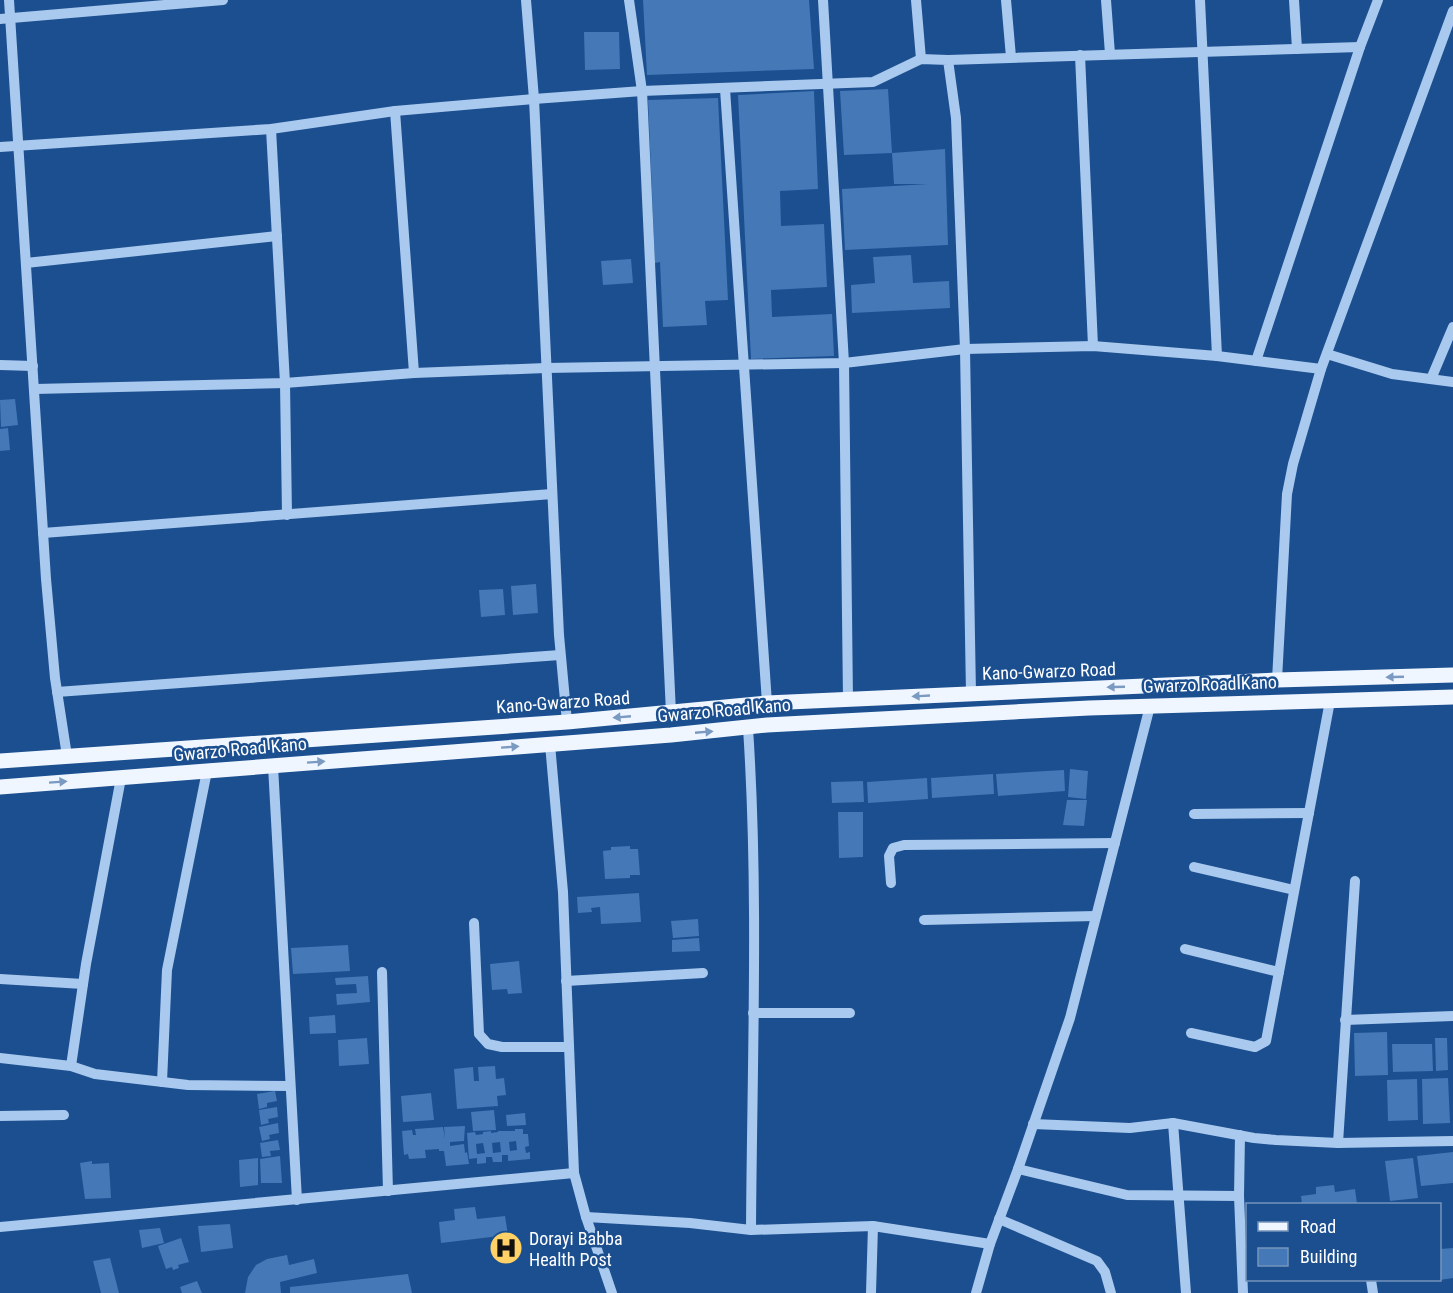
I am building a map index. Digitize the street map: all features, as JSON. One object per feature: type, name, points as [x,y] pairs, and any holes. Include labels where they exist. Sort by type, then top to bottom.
[{"type":"main road","name":"Kano-Gwarzo Road","points":[[0,761],[567,722],[767,703],[1277,680],[1453,675]]},
{"type":"main road","name":"Gwarzo Road Kano","points":[[0,787],[748,728],[1089,708],[1282,700],[1330,701],[1453,697]]},
{"type":"main road","points":[[418,732],[422,754]]},
{"type":"street","points":[[9,0],[5,18],[18,144],[43,533],[57,692],[67,756]]},
{"type":"street","points":[[5,18],[130,4],[224,0]]},
{"type":"street","points":[[526,0],[534,99],[560,655],[567,722]]},
{"type":"street","points":[[629,0],[642,91],[671,713]]},
{"type":"street","points":[[823,0],[843,363],[848,699]]},
{"type":"street","points":[[916,0],[921,59]]},
{"type":"street","points":[[1005,0],[1011,57]]},
{"type":"street","points":[[1106,0],[1110,54]]},
{"type":"street","points":[[1200,0],[1217,356]]},
{"type":"street","points":[[1294,0],[1297,49]]},
{"type":"street","points":[[1256,361],[1360,47],[1378,0]]},
{"type":"street","points":[[1277,680],[1289,481],[1321,369],[1452,18]]},
{"type":"street","points":[[0,147],[18,144],[271,129],[395,111],[534,99],[642,91],[873,82],[921,59],[1360,47]]},
{"type":"street","points":[[1080,55],[1093,346]]},
{"type":"street","points":[[948,60],[956,118],[965,349],[971,694]]},
{"type":"street","points":[[725,88],[767,703]]},
{"type":"street","points":[[395,111],[414,373]]},
{"type":"street","points":[[271,129],[285,383],[287,514]]},
{"type":"street","points":[[26,263],[277,236]]},
{"type":"street","points":[[1431,379],[1453,327]]},
{"type":"street","points":[[35,389],[285,383],[414,373],[546,368],[654,368],[843,363],[965,349],[1093,346],[1217,356],[1321,369]]},
{"type":"street","points":[[1327,354],[1392,374],[1453,382]]},
{"type":"street","points":[[0,364],[33,366]]},
{"type":"street","points":[[43,533],[552,494]]},
{"type":"street","points":[[57,692],[560,655]]},
{"type":"street","points":[[1191,1033],[1255,1047],[1266,1041],[1330,701]]},
{"type":"street","points":[[976,1293],[990,1244],[1070,1018],[1150,706]]},
{"type":"street","points":[[748,728],[753,799],[751,1230]]},
{"type":"street","points":[[550,744],[563,892],[574,1173],[586,1217],[612,1293]]},
{"type":"street","points":[[273,766],[297,1200]]},
{"type":"street","points":[[162,1082],[167,970],[207,771]]},
{"type":"street","points":[[71,1066],[83,984],[122,778]]},
{"type":"street","points":[[1194,814],[1309,813]]},
{"type":"street","points":[[891,883],[889,856],[893,848],[904,845],[1115,843]]},
{"type":"street","points":[[1194,867],[1294,890]]},
{"type":"street","points":[[1338,1143],[1355,881]]},
{"type":"street","points":[[924,920],[1096,916]]},
{"type":"street","points":[[474,923],[478,1034],[488,1044],[502,1047],[569,1047]]},
{"type":"street","points":[[1185,949],[1279,972]]},
{"type":"street","points":[[382,972],[388,1191]]},
{"type":"street","points":[[566,981],[703,973]]},
{"type":"street","points":[[0,980],[83,984]]},
{"type":"street","points":[[753,1013],[850,1013]]},
{"type":"street","points":[[1345,1020],[1453,1016]]},
{"type":"street","points":[[0,1058],[71,1066],[95,1074],[188,1085],[290,1086]]},
{"type":"street","points":[[0,1116],[64,1115]]},
{"type":"street","points":[[1033,1124],[1130,1128],[1173,1123],[1265,1139],[1338,1143],[1453,1141]]},
{"type":"street","points":[[1173,1123],[1186,1293]]},
{"type":"street","points":[[1240,1135],[1239,1196],[1243,1293]]},
{"type":"street","points":[[1018,1169],[1128,1195],[1239,1196]]},
{"type":"street","points":[[0,1227],[574,1173]]},
{"type":"street","points":[[586,1217],[690,1223],[751,1230],[873,1226],[990,1244]]},
{"type":"street","points":[[999,1219],[1097,1261],[1106,1272],[1111,1293]]},
{"type":"street","points":[[871,1293],[873,1226]]},
{"type":"building","points":[[643,0],[809,0],[814,69],[647,75]]},
{"type":"building","points":[[584,32],[619,32],[620,69],[585,70]]},
{"type":"building","points":[[888,89],[892,153],[844,155],[840,91]]},
{"type":"building","points":[[814,91],[818,189],[780,191],[781,226],[824,224],[827,287],[771,290],[772,317],[832,314],[834,356],[751,359],[738,95]]},
{"type":"building","points":[[718,98],[728,300],[705,301],[707,325],[663,327],[660,262],[655,263],[648,100]]},
{"type":"building","points":[[945,149],[948,245],[845,250],[842,189],[928,184],[894,184],[892,153]]},
{"type":"building","points":[[911,255],[913,283],[949,281],[950,308],[852,313],[851,285],[875,283],[873,257]]},
{"type":"building","points":[[631,259],[633,283],[603,285],[601,261]]},
{"type":"building","points":[[15,399],[18,425],[1,427],[0,400]]},
{"type":"building","points":[[8,428],[10,450],[0,451],[0,429]]},
{"type":"building","points":[[536,584],[538,613],[513,615],[511,586]]},
{"type":"building","points":[[503,589],[505,615],[481,617],[479,590]]},
{"type":"building","points":[[1070,769],[1088,771],[1086,799],[1068,797]]},
{"type":"building","points":[[1064,770],[1065,791],[998,796],[996,774]]},
{"type":"building","points":[[993,774],[994,794],[932,798],[931,778]]},
{"type":"building","points":[[927,778],[928,799],[868,803],[867,782]]},
{"type":"building","points":[[863,781],[864,802],[832,803],[831,782]]},
{"type":"building","points":[[1067,800],[1087,800],[1084,826],[1063,825]]},
{"type":"building","points":[[838,812],[863,812],[863,857],[839,858]]},
{"type":"building","points":[[630,846],[630,849],[638,849],[640,875],[630,875],[630,878],[605,879],[603,851],[611,850],[611,847]]},
{"type":"building","points":[[639,893],[641,922],[601,924],[600,907],[591,908],[592,912],[578,913],[577,897]]},
{"type":"building","points":[[698,919],[699,936],[673,938],[671,921]]},
{"type":"building","points":[[699,938],[700,951],[672,952],[672,940]]},
{"type":"building","points":[[348,945],[350,971],[293,974],[291,948]]},
{"type":"building","points":[[519,961],[522,993],[508,994],[507,989],[492,990],[490,964]]},
{"type":"building","points":[[368,976],[370,1002],[337,1005],[336,994],[357,993],[356,984],[336,985],[335,978]]},
{"type":"building","points":[[335,1015],[336,1033],[310,1034],[309,1017]]},
{"type":"building","points":[[1387,1032],[1388,1075],[1355,1076],[1354,1033]]},
{"type":"building","points":[[367,1038],[369,1064],[339,1066],[338,1040]]},
{"type":"building","points":[[1435,1038],[1447,1038],[1448,1070],[1436,1071]]},
{"type":"building","points":[[1392,1044],[1432,1044],[1433,1071],[1393,1072]]},
{"type":"building","points":[[495,1066],[496,1079],[504,1078],[506,1095],[497,1096],[498,1106],[457,1109],[454,1069],[473,1067],[474,1081],[479,1081],[478,1067]]},
{"type":"building","points":[[1448,1078],[1450,1123],[1423,1124],[1422,1079]]},
{"type":"building","points":[[1417,1079],[1418,1120],[1388,1121],[1387,1080]]},
{"type":"building","points":[[275,1091],[277,1101],[267,1103],[267,1107],[259,1109],[257,1094]]},
{"type":"building","points":[[431,1093],[434,1120],[403,1122],[401,1096]]},
{"type":"building","points":[[277,1107],[278,1117],[268,1119],[269,1123],[261,1125],[259,1110]]},
{"type":"building","points":[[494,1110],[496,1130],[473,1131],[471,1112]]},
{"type":"building","points":[[525,1113],[526,1125],[507,1126],[506,1115]]},
{"type":"building","points":[[278,1123],[279,1133],[269,1135],[270,1139],[262,1141],[259,1127]]},
{"type":"building","points":[[465,1126],[464,1141],[450,1142],[450,1146],[464,1144],[469,1164],[446,1166],[444,1151],[439,1151],[439,1149],[425,1150],[426,1158],[409,1159],[408,1154],[404,1155],[402,1131],[412,1130],[413,1135],[416,1135],[415,1129],[443,1127],[445,1139],[444,1127]]},
{"type":"building","points":[[515,1129],[523,1129],[523,1134],[528,1134],[529,1146],[525,1147],[526,1153],[530,1152],[530,1159],[508,1161],[508,1155],[502,1155],[502,1162],[493,1162],[492,1157],[486,1157],[486,1163],[477,1164],[477,1158],[469,1159],[467,1133],[475,1132],[476,1135],[491,1131],[491,1133],[515,1131]],"holes":[[[516,1141],[517,1150],[510,1151],[509,1142]],[[500,1142],[501,1152],[493,1153],[492,1143]],[[483,1143],[485,1153],[477,1154],[476,1144]]]},
{"type":"building","points":[[278,1140],[280,1150],[270,1151],[271,1156],[262,1157],[260,1143]]},
{"type":"building","points":[[1453,1152],[1453,1183],[1421,1186],[1417,1156]]},
{"type":"building","points":[[280,1156],[282,1183],[261,1183],[260,1159]]},
{"type":"building","points":[[258,1158],[258,1185],[240,1187],[239,1160]]},
{"type":"building","points":[[1413,1158],[1418,1198],[1390,1201],[1385,1161]]},
{"type":"building","points":[[92,1161],[92,1164],[109,1163],[111,1198],[85,1199],[80,1163]]},
{"type":"building","points":[[1334,1185],[1335,1192],[1355,1189],[1357,1203],[1302,1203],[1301,1196],[1316,1194],[1316,1187]]},
{"type":"building","points":[[475,1207],[477,1219],[505,1216],[508,1235],[441,1243],[439,1222],[455,1220],[454,1209]]},
{"type":"building","points":[[230,1224],[233,1248],[201,1252],[198,1226]]},
{"type":"building","points":[[160,1228],[164,1243],[142,1248],[139,1230]]},
{"type":"building","points":[[181,1238],[189,1262],[178,1265],[179,1268],[173,1270],[172,1267],[166,1269],[158,1246]]},
{"type":"building","points":[[1453,1248],[1453,1278],[1441,1280],[1441,1249]]},
{"type":"building","points":[[287,1255],[289,1265],[314,1259],[317,1273],[280,1282],[281,1293],[245,1293],[248,1277],[256,1265],[267,1259]]},
{"type":"building","points":[[110,1258],[119,1293],[101,1293],[93,1261]]},
{"type":"building","points":[[408,1274],[412,1293],[290,1293],[290,1287]]},
{"type":"building","points":[[197,1281],[202,1293],[182,1293],[180,1287]]},
{"type":"place","name":"Dorayi Babba Health Post","points":[[506,1248]]}]
